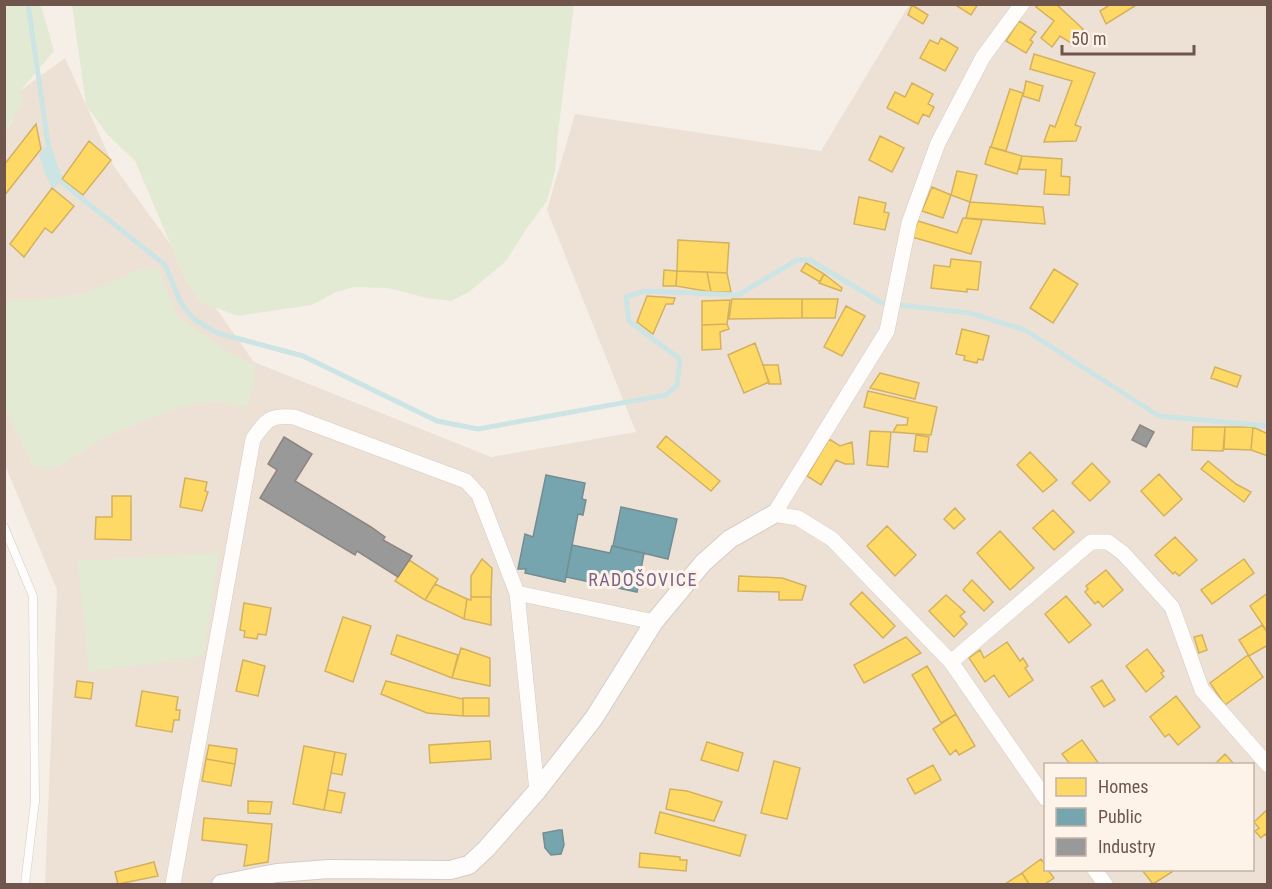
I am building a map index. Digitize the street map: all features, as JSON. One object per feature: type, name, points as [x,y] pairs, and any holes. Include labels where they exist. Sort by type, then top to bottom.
[{"type":"street","points":[[221,885],[277,873],[328,869],[450,870],[469,865],[488,848],[537,791],[594,718],[654,622],[703,563],[747,527],[774,514],[887,331],[909,223],[938,143],[983,57],[1022,4]]},
{"type":"street","points":[[173,885],[253,439],[265,422],[277,415],[294,417],[466,481],[479,495],[517,593],[537,791]]},
{"type":"street","points":[[774,514],[798,518],[832,539],[951,662],[1044,796]]},
{"type":"street","points":[[951,662],[1091,542],[1108,542],[1123,553],[1172,607],[1202,690],[1268,765]]},
{"type":"street","points":[[517,593],[654,622]]},
{"type":"street","points":[[1096,871],[1105,885]]},
{"type":"lane","points":[[4,527],[33,596],[35,801],[25,885]]},
{"type":"shaded area","points":[[909,5],[1267,5],[1267,884],[45,884],[57,590],[5,465],[4,132],[12,122],[20,91],[65,58],[113,165],[171,245],[185,278],[200,301],[215,307],[254,362],[491,457],[636,432],[547,210],[575,114],[821,151]]},
{"type":"green space","points":[[5,4],[41,5],[54,51],[20,91],[22,103],[5,132]]},
{"type":"green space","points":[[72,5],[574,5],[555,171],[547,201],[506,261],[469,292],[451,301],[427,298],[388,288],[355,287],[336,292],[312,305],[238,316],[200,302],[185,278],[135,161],[107,134],[86,105]]},
{"type":"green space","points":[[158,268],[178,317],[226,351],[255,366],[255,379],[247,407],[219,401],[187,405],[166,411],[102,439],[57,467],[42,468],[32,464],[5,406],[5,304],[11,301],[50,299],[87,293],[139,270]]},
{"type":"green space","points":[[219,553],[203,656],[89,672],[78,561]]},
{"type":"water","points":[[50,141],[63,177],[53,190],[39,155]]},
{"type":"building: Homes","points":[[954,4],[978,4],[971,15]]},
{"type":"building: Homes","points":[[1039,4],[1056,4],[1083,29],[1071,43],[1060,36],[1052,47],[1041,38],[1054,21],[1036,7]]},
{"type":"building: Homes","points":[[1111,4],[1138,4],[1106,24],[1100,11]]},
{"type":"building: Homes","points":[[912,5],[928,15],[923,24],[908,15]]},
{"type":"building: Homes","points":[[1019,21],[1036,32],[1030,40],[1033,42],[1026,53],[1006,41]]},
{"type":"building: Homes","points":[[941,38],[958,48],[945,71],[920,58],[930,40],[938,44]]},
{"type":"building: Homes","points":[[1034,54],[1095,73],[1075,125],[1081,127],[1076,141],[1044,142],[1050,125],[1055,127],[1072,81],[1030,69]]},
{"type":"building: Homes","points":[[1026,81],[1043,86],[1039,101],[1023,96]]},
{"type":"building: Homes","points":[[912,83],[933,94],[928,104],[934,107],[929,117],[923,114],[918,124],[887,108],[895,92],[905,97]]},
{"type":"building: Homes","points":[[1010,89],[1023,93],[1006,151],[991,147]]},
{"type":"building: Homes","points":[[36,124],[41,149],[4,196],[4,165]]},
{"type":"building: Homes","points":[[880,136],[904,148],[892,172],[869,160]]},
{"type":"building: Homes","points":[[89,141],[111,160],[83,195],[62,179]]},
{"type":"building: Homes","points":[[990,147],[1022,156],[1017,174],[985,164]]},
{"type":"building: Homes","points":[[1022,156],[1062,159],[1061,176],[1070,177],[1069,195],[1044,194],[1046,170],[1019,169]]},
{"type":"building: Homes","points":[[957,171],[977,175],[970,202],[951,195]]},
{"type":"building: Homes","points":[[932,187],[951,195],[943,218],[922,211]]},
{"type":"building: Homes","points":[[52,188],[74,206],[52,233],[45,228],[24,257],[10,244]]},
{"type":"building: Homes","points":[[859,197],[886,203],[884,212],[889,213],[885,230],[854,224]]},
{"type":"building: Homes","points":[[970,202],[1043,207],[1045,224],[966,218]]},
{"type":"building: Homes","points":[[963,218],[982,220],[971,254],[912,237],[918,221],[957,233]]},
{"type":"building: Homes","points":[[678,240],[729,243],[727,273],[677,271]]},
{"type":"building: Homes","points":[[951,259],[981,262],[978,290],[967,289],[967,292],[931,288],[934,265],[950,267]]},
{"type":"building: Homes","points":[[806,263],[824,274],[820,282],[801,271]]},
{"type":"building: Homes","points":[[1054,269],[1078,284],[1053,323],[1030,308]]},
{"type":"building: Homes","points":[[664,270],[677,271],[676,286],[663,286]]},
{"type":"building: Homes","points":[[677,271],[707,272],[711,292],[676,286]]},
{"type":"building: Homes","points":[[707,272],[727,273],[731,292],[711,292]]},
{"type":"building: Homes","points":[[824,274],[842,288],[841,291],[819,283]]},
{"type":"building: Homes","points":[[647,296],[675,298],[673,304],[666,304],[653,334],[637,322]]},
{"type":"building: Homes","points":[[732,299],[802,299],[802,318],[729,319]]},
{"type":"building: Homes","points":[[802,299],[838,299],[835,318],[802,318]]},
{"type":"building: Homes","points":[[730,300],[727,324],[702,325],[702,301]]},
{"type":"building: Homes","points":[[846,306],[865,316],[842,356],[824,347]]},
{"type":"building: Homes","points":[[727,324],[729,329],[720,332],[721,349],[702,350],[702,325]]},
{"type":"building: Homes","points":[[962,329],[989,336],[983,360],[978,359],[977,363],[964,360],[965,356],[956,354]]},
{"type":"building: Homes","points":[[755,343],[769,382],[744,393],[728,355]]},
{"type":"building: Homes","points":[[763,365],[778,365],[781,384],[769,384]]},
{"type":"building: Homes","points":[[1215,367],[1241,376],[1237,387],[1211,378]]},
{"type":"building: Homes","points":[[880,373],[919,383],[915,399],[870,388]]},
{"type":"building: Homes","points":[[868,391],[937,407],[931,435],[893,432],[897,425],[907,425],[908,418],[864,407]]},
{"type":"building: Homes","points":[[1193,427],[1225,427],[1223,451],[1192,450]]},
{"type":"building: Homes","points":[[1225,427],[1253,427],[1251,450],[1224,449]]},
{"type":"building: Homes","points":[[1253,427],[1268,434],[1268,456],[1251,450]]},
{"type":"building: Homes","points":[[870,431],[891,432],[888,467],[867,465]]},
{"type":"building: Homes","points":[[916,435],[929,437],[927,452],[914,451]]},
{"type":"building: Homes","points":[[666,436],[720,481],[711,491],[657,447]]},
{"type":"building: Homes","points":[[829,439],[840,446],[852,442],[854,464],[845,464],[836,460],[821,485],[807,476]]},
{"type":"building: Homes","points":[[1030,452],[1057,480],[1043,492],[1017,465]]},
{"type":"building: Homes","points":[[1208,461],[1236,484],[1251,492],[1244,502],[1201,469]]},
{"type":"building: Homes","points":[[1092,463],[1110,482],[1090,501],[1072,483]]},
{"type":"building: Homes","points":[[1159,474],[1182,499],[1164,516],[1141,491]]},
{"type":"building: Homes","points":[[185,478],[207,482],[205,491],[208,492],[202,511],[180,507]]},
{"type":"building: Homes","points":[[112,496],[131,496],[131,540],[95,539],[96,517],[112,517]]},
{"type":"building: Homes","points":[[955,508],[965,519],[954,529],[944,519]]},
{"type":"building: Homes","points":[[1053,510],[1074,532],[1054,550],[1033,528]]},
{"type":"building: Homes","points":[[887,526],[916,555],[895,576],[867,546]]},
{"type":"building: Homes","points":[[1000,531],[1034,568],[1010,590],[977,553]]},
{"type":"building: Homes","points":[[1175,537],[1197,560],[1179,576],[1175,572],[1173,574],[1155,555]]},
{"type":"building: Homes","points":[[482,559],[492,568],[491,597],[471,597],[471,576]]},
{"type":"building: Homes","points":[[1244,559],[1254,573],[1212,604],[1201,590]]},
{"type":"building: Homes","points":[[409,560],[438,579],[425,600],[395,581]]},
{"type":"building: Homes","points":[[1106,570],[1123,590],[1103,607],[1098,601],[1095,604],[1085,592],[1088,589],[1086,586]]},
{"type":"building: Homes","points":[[739,576],[782,578],[806,586],[802,600],[779,600],[779,592],[738,591]]},
{"type":"building: Homes","points":[[972,580],[993,602],[984,611],[963,590]]},
{"type":"building: Homes","points":[[435,584],[467,599],[464,619],[425,600]]},
{"type":"building: Homes","points":[[862,592],[895,626],[883,638],[850,604]]},
{"type":"building: Homes","points":[[1268,593],[1268,633],[1250,606]]},
{"type":"building: Homes","points":[[946,595],[965,612],[960,616],[967,624],[954,637],[929,611]]},
{"type":"building: Homes","points":[[1066,596],[1091,625],[1069,643],[1045,614]]},
{"type":"building: Homes","points":[[471,597],[491,597],[491,625],[464,619],[467,599],[471,600]]},
{"type":"building: Homes","points":[[244,603],[271,608],[266,635],[258,634],[257,639],[244,637],[245,631],[240,630]]},
{"type":"building: Homes","points":[[343,617],[371,626],[353,682],[325,671]]},
{"type":"building: Homes","points":[[1262,625],[1268,633],[1268,645],[1249,656],[1239,640]]},
{"type":"building: Homes","points":[[397,635],[458,655],[452,678],[391,654]]},
{"type":"building: Homes","points":[[1202,635],[1207,650],[1199,653],[1194,637]]},
{"type":"building: Homes","points":[[906,637],[921,653],[864,683],[854,665]]},
{"type":"building: Homes","points":[[1007,642],[1020,661],[1023,658],[1028,666],[1025,668],[1033,680],[1009,697],[994,675],[985,682],[969,658],[980,650],[984,658]]},
{"type":"building: Homes","points":[[461,648],[490,658],[490,686],[452,678]]},
{"type":"building: Homes","points":[[1147,649],[1164,671],[1161,673],[1164,677],[1146,692],[1126,666]]},
{"type":"building: Homes","points":[[1248,655],[1263,677],[1225,705],[1210,683]]},
{"type":"building: Homes","points":[[243,660],[265,666],[258,696],[236,691]]},
{"type":"building: Homes","points":[[927,666],[956,714],[941,723],[912,675]]},
{"type":"building: Homes","points":[[1102,680],[1115,700],[1104,707],[1091,687]]},
{"type":"building: Homes","points":[[77,681],[93,683],[91,699],[75,697]]},
{"type":"building: Homes","points":[[386,681],[463,699],[463,716],[427,713],[381,694]]},
{"type":"building: Homes","points":[[142,691],[178,697],[176,710],[180,710],[179,720],[174,720],[172,732],[136,726]]},
{"type":"building: Homes","points":[[1176,696],[1200,727],[1178,745],[1169,734],[1165,737],[1150,717]]},
{"type":"building: Homes","points":[[463,698],[489,698],[489,716],[463,716]]},
{"type":"building: Homes","points":[[956,714],[975,746],[959,755],[956,750],[950,755],[933,729]]},
{"type":"building: Homes","points":[[1082,740],[1098,763],[1069,763],[1062,754]]},
{"type":"building: Homes","points":[[490,741],[491,759],[430,763],[429,745]]},
{"type":"building: Homes","points":[[707,742],[743,753],[738,771],[701,760]]},
{"type":"building: Homes","points":[[209,745],[237,749],[235,764],[206,759]]},
{"type":"building: Homes","points":[[304,746],[335,752],[324,810],[293,804]]},
{"type":"building: Homes","points":[[335,752],[346,754],[342,775],[331,773]]},
{"type":"building: Homes","points":[[1225,754],[1233,763],[1216,763]]},
{"type":"building: Homes","points":[[206,759],[235,764],[231,786],[202,781]]},
{"type":"building: Homes","points":[[774,761],[800,768],[787,819],[761,813]]},
{"type":"building: Homes","points":[[933,765],[941,780],[915,794],[907,779]]},
{"type":"building: Homes","points":[[670,789],[687,791],[722,802],[714,821],[666,809]]},
{"type":"building: Homes","points":[[328,790],[345,793],[341,813],[324,810]]},
{"type":"building: Homes","points":[[248,801],[272,802],[270,814],[248,813]]},
{"type":"building: Homes","points":[[1268,809],[1268,837],[1265,834],[1261,838],[1255,831],[1259,828],[1254,822]]},
{"type":"building: Homes","points":[[660,812],[746,835],[740,856],[655,833]]},
{"type":"building: Homes","points":[[204,818],[272,824],[268,862],[244,866],[247,845],[202,840]]},
{"type":"building: Homes","points":[[640,853],[680,857],[680,860],[687,860],[686,871],[639,867]]},
{"type":"building: Homes","points":[[1041,859],[1044,863],[1044,871],[1049,871],[1054,878],[1045,884],[1029,884],[1022,873]]},
{"type":"building: Homes","points":[[154,862],[158,876],[118,884],[115,872]]},
{"type":"building: Homes","points":[[1143,871],[1173,871],[1153,884]]},
{"type":"building: Homes","points":[[1022,873],[1029,884],[1005,884]]},
{"type":"building: Public","points":[[546,475],[585,483],[582,499],[586,500],[583,515],[578,514],[565,582],[525,573],[526,569],[518,569],[525,534],[533,537]]},
{"type":"building: Public","points":[[621,507],[677,519],[668,559],[613,546]]},
{"type":"building: Public","points":[[572,545],[610,553],[612,546],[644,553],[637,592],[566,577]]},
{"type":"building: Public","points":[[562,830],[564,845],[561,854],[551,855],[545,848],[543,833]]},
{"type":"building: Industry","points":[[1140,425],[1154,432],[1146,447],[1132,440]]},
{"type":"building: Industry","points":[[284,437],[312,454],[295,481],[371,527],[385,537],[383,540],[412,556],[398,577],[357,551],[355,555],[260,498],[277,470],[268,464]]},
{"type":"waterway","points":[[28,4],[49,151]]},
{"type":"waterway","points":[[55,177],[165,265],[181,303],[194,319],[217,333],[303,356],[437,421],[478,429],[666,395],[677,385],[680,359],[629,321],[626,297],[645,291],[738,295],[797,260],[810,260],[882,303],[970,313],[1025,330],[1159,416],[1268,426]]},
{"type":"district","name":"RADOŠOVICE","points":[[643,579]]}]
